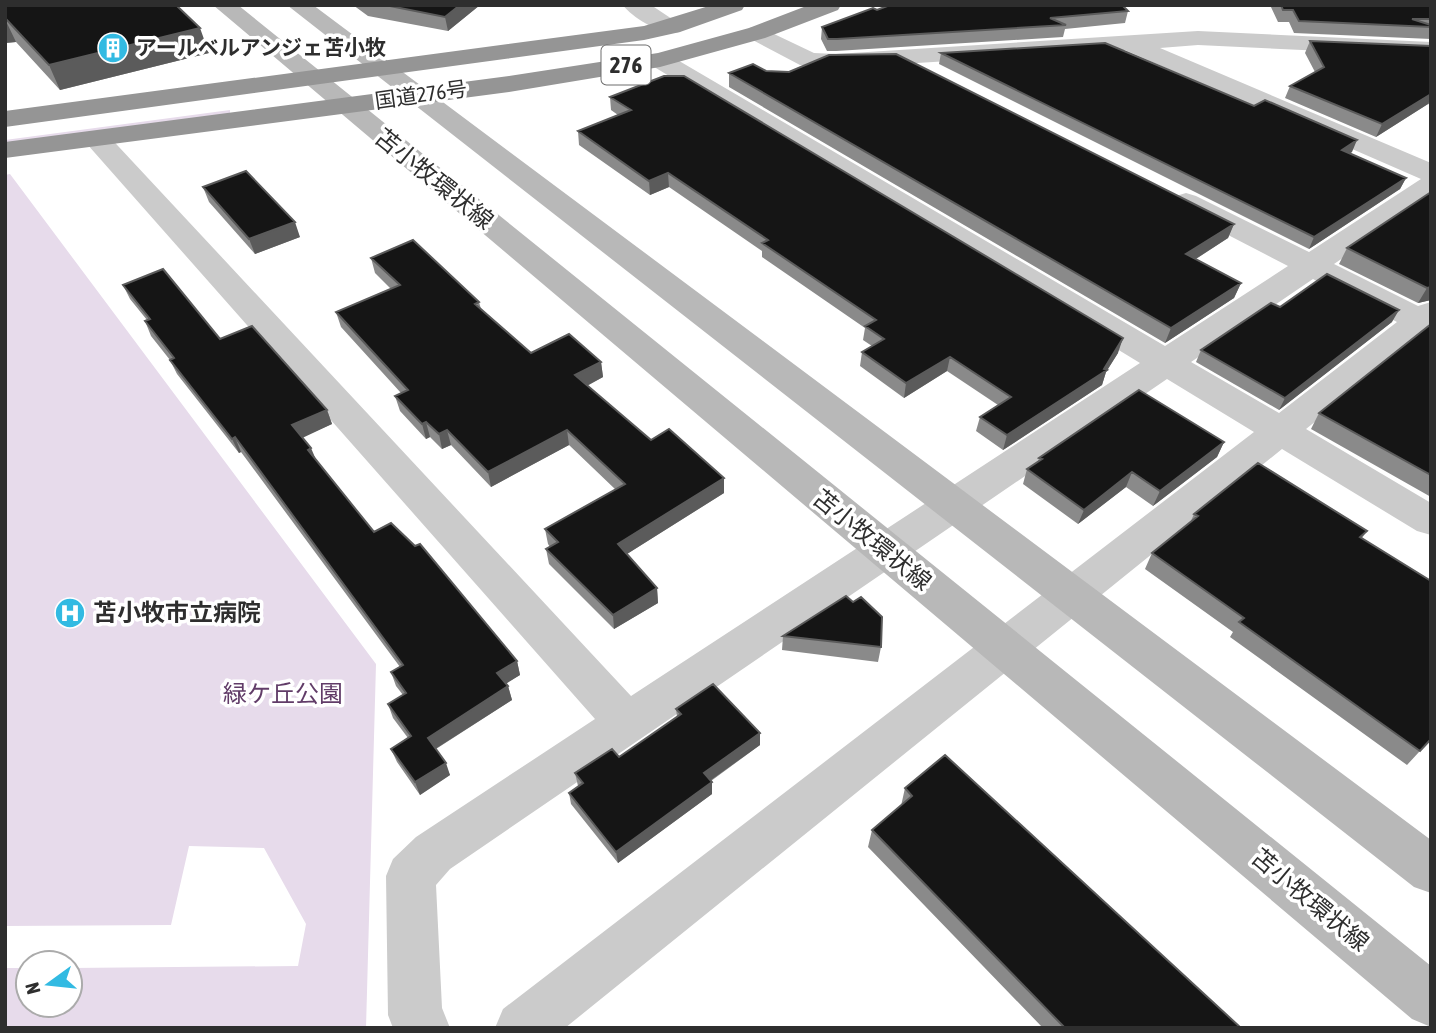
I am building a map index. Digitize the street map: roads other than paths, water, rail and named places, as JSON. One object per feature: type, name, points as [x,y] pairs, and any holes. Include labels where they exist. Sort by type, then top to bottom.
[{"type":"highway","name":"国道276号","points":[[5,119],[384,70],[672,27],[734,5]]},
{"type":"highway","name":"国道276号","points":[[5,150],[345,106],[660,60],[757,33],[830,5]]},
{"type":"main road","name":"苫小牧環状線","points":[[224,5],[1431,1000]]},
{"type":"main road","points":[[299,5],[1431,870]]},
{"type":"street","points":[[634,5],[672,27]]},
{"type":"street","points":[[1189,15],[1198,38]]},
{"type":"street","points":[[757,33],[809,60],[836,61],[1198,38],[1431,49]]},
{"type":"street","points":[[1126,41],[1431,173]]},
{"type":"street","points":[[899,57],[945,80]]},
{"type":"street","points":[[660,60],[1431,521]]},
{"type":"street","points":[[96,138],[627,723]]},
{"type":"street","points":[[422,1028],[415,1015],[411,876],[433,853],[1431,185]]},
{"type":"street","points":[[522,1028],[1280,431],[1427,319],[1311,265],[1165,191]]},
{"type":"place","name":"アールベルアンジェ苫小牧","points":[[113,48]]},
{"type":"place","name":"苫小牧市立病院","points":[[70,613]]},
{"type":"park label","name":"緑ケ丘公園","points":[[283,694]]}]
